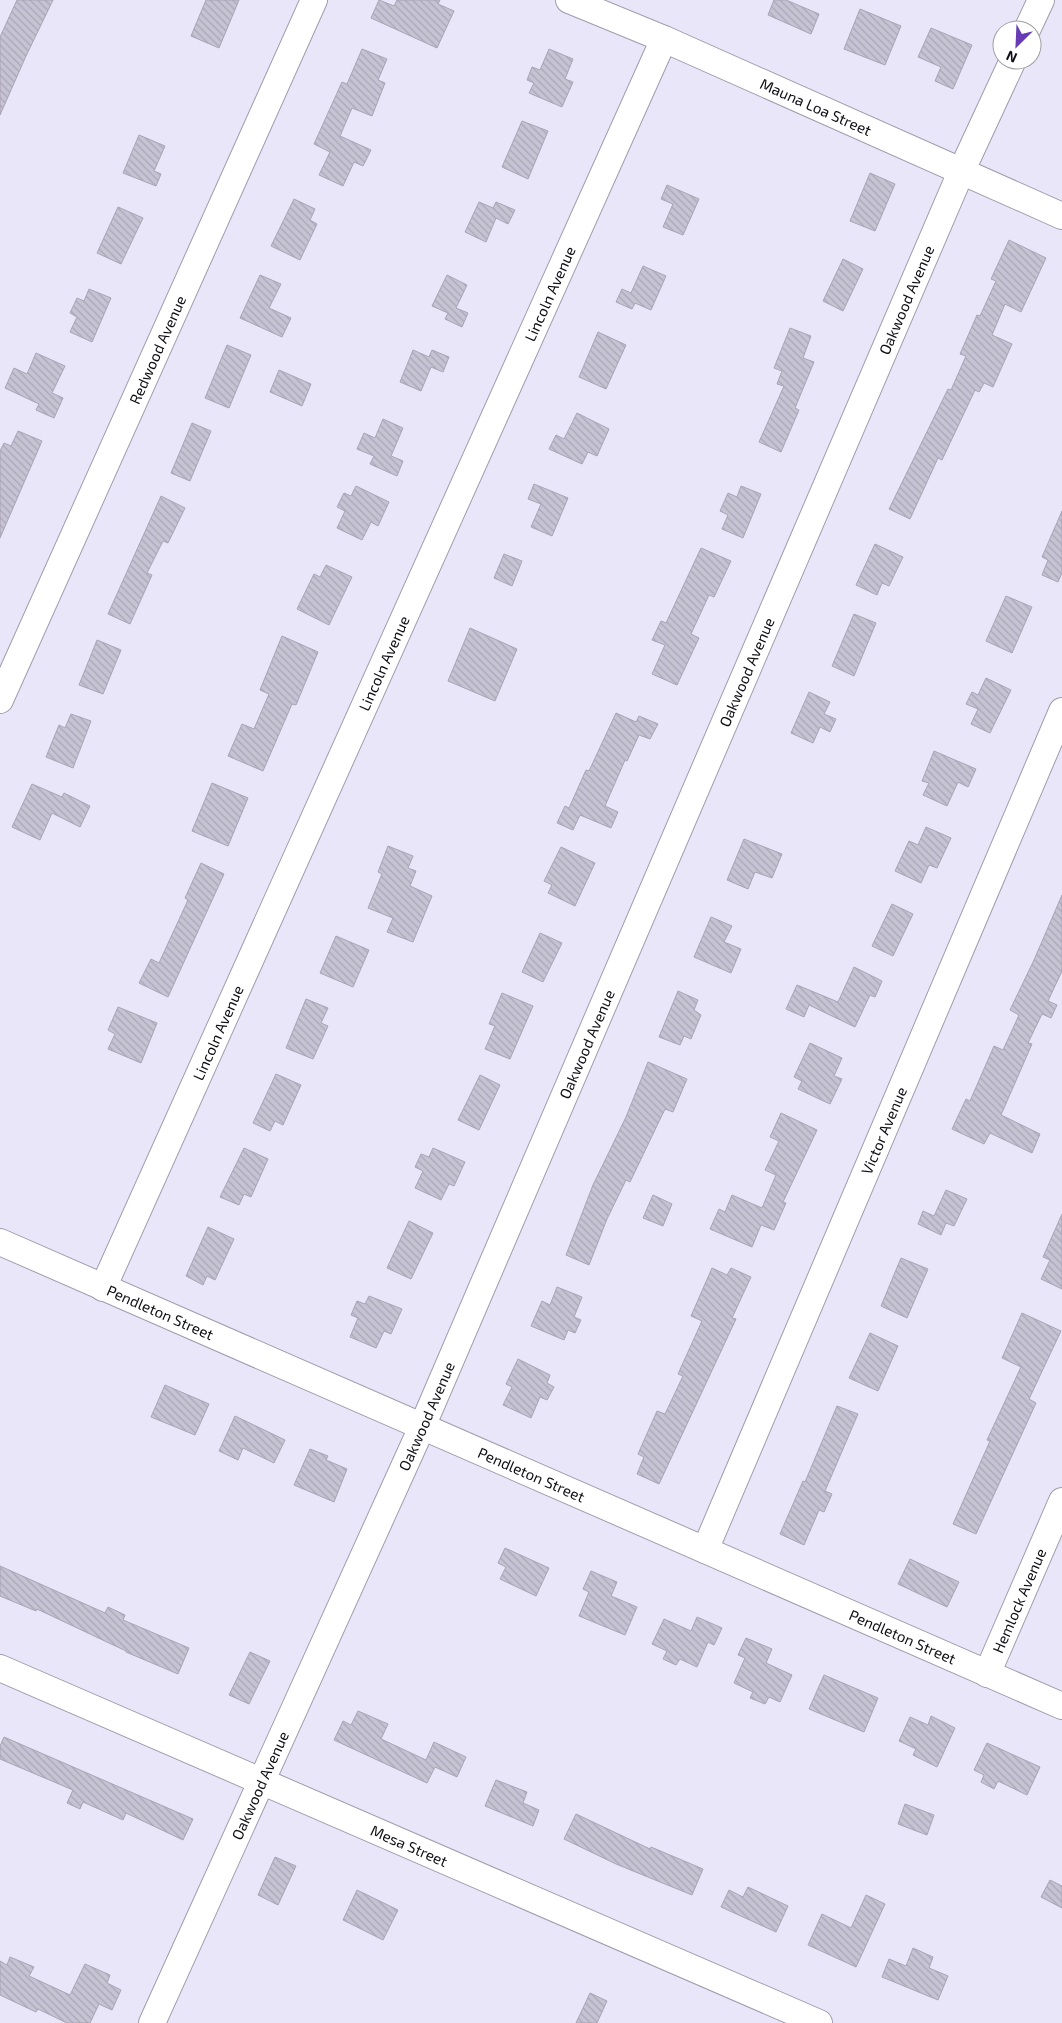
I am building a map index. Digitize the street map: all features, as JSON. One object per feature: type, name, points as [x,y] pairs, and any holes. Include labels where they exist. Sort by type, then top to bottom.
[{"type":"street","name":"Redwood Avenue","points":[[0,700],[314,0]]},
{"type":"street","name":"Mauna Loa Street","points":[[569,0],[664,39],[1062,216]]},
{"type":"street","points":[[1032,20],[1042,0]]},
{"type":"street","name":"Lincoln Avenue","points":[[103,1288],[664,39]]},
{"type":"street","name":"Oakwood Avenue","points":[[152,2023],[422,1427],[961,172],[1008,70]]},
{"type":"street","name":"Victor Avenue","points":[[705,1550],[1062,711]]},
{"type":"street","name":"Pendleton Street","points":[[0,1242],[1062,1706]]},
{"type":"street","name":"Hemlock Avenue","points":[[987,1674],[1062,1501]]},
{"type":"street","name":"Mesa Street","points":[[0,1668],[819,2023]]},
{"type":"building","points":[[17,0],[53,0],[0,115],[0,37]]},
{"type":"building","points":[[206,0],[239,0],[219,48],[191,36]]},
{"type":"building","points":[[379,0],[394,6],[397,0],[440,0],[438,4],[454,11],[437,48],[371,18]]},
{"type":"building","points":[[774,0],[786,0],[819,14],[811,34],[768,15]]},
{"type":"building","points":[[860,9],[901,26],[885,65],[844,49]]},
{"type":"building","points":[[931,28],[972,45],[953,89],[935,81],[941,67],[918,57]]},
{"type":"building","points":[[362,49],[387,59],[378,80],[385,83],[372,116],[352,108],[340,136],[371,150],[363,166],[354,162],[343,186],[319,175],[330,152],[314,144],[342,82],[347,84]]},
{"type":"building","points":[[549,49],[573,59],[565,79],[573,82],[562,107],[529,93],[534,83],[527,80],[532,67],[540,70]]},
{"type":"building","points":[[522,121],[548,131],[528,179],[502,167]]},
{"type":"building","points":[[139,135],[165,146],[154,171],[161,174],[156,186],[123,173]]},
{"type":"building","points":[[870,173],[895,184],[875,231],[850,221]]},
{"type":"building","points":[[667,185],[699,199],[683,235],[663,227],[673,204],[661,199]]},
{"type":"building","points":[[294,199],[315,209],[310,220],[317,224],[300,260],[271,246]]},
{"type":"building","points":[[479,202],[493,208],[496,202],[515,210],[508,224],[496,218],[486,242],[465,232]]},
{"type":"building","points":[[118,207],[143,218],[121,264],[97,253]]},
{"type":"building","points":[[1009,240],[1046,258],[1021,312],[1005,304],[992,335],[1012,344],[993,387],[984,383],[979,392],[975,390],[942,460],[938,458],[910,519],[889,509],[948,389],[951,390],[966,356],[960,354],[977,315],[980,316],[996,281],[991,279]]},
{"type":"building","points":[[843,259],[863,269],[843,311],[823,301]]},
{"type":"building","points":[[643,266],[666,276],[651,310],[635,303],[632,309],[616,302],[622,289],[631,293]]},
{"type":"building","points":[[260,275],[281,284],[269,308],[291,318],[282,337],[240,318]]},
{"type":"building","points":[[447,275],[467,285],[456,308],[468,313],[462,327],[445,319],[448,313],[432,306]]},
{"type":"building","points":[[89,289],[111,298],[92,342],[70,332],[77,317],[70,313],[77,298],[84,301]]},
{"type":"building","points":[[790,328],[811,336],[803,358],[814,362],[795,408],[799,410],[781,452],[759,442],[784,386],[777,384],[782,371],[774,368]]},
{"type":"building","points":[[598,332],[626,345],[606,389],[579,377]]},
{"type":"building","points":[[227,345],[251,355],[229,408],[205,398]]},
{"type":"building","points":[[413,350],[429,357],[432,350],[449,357],[443,372],[431,367],[421,391],[400,382]]},
{"type":"building","points":[[36,353],[65,366],[52,393],[63,398],[54,418],[36,410],[39,404],[5,388],[14,368],[27,374]]},
{"type":"building","points":[[279,370],[311,384],[302,406],[270,392]]},
{"type":"building","points":[[577,413],[609,429],[597,456],[588,452],[582,464],[549,449],[556,435],[564,439]]},
{"type":"building","points":[[383,419],[403,428],[391,456],[403,461],[397,476],[370,464],[374,456],[357,449],[364,433],[375,438]]},
{"type":"building","points":[[192,423],[211,431],[190,481],[171,473]]},
{"type":"building","points":[[18,431],[42,441],[0,538],[0,451],[4,443],[11,446]]},
{"type":"building","points":[[534,484],[568,498],[552,536],[531,527],[541,504],[528,499]]},
{"type":"building","points":[[356,486],[389,502],[378,526],[371,522],[362,540],[337,528],[345,511],[337,507],[344,493],[351,496]]},
{"type":"building","points":[[741,486],[761,494],[743,538],[722,529],[728,515],[720,511],[728,493],[737,497]]},
{"type":"building","points":[[161,496],[185,508],[168,543],[163,541],[147,573],[152,575],[130,624],[108,614]]},
{"type":"building","points":[[1062,511],[1062,573],[1058,582],[1042,575],[1048,560],[1042,557]]},
{"type":"building","points":[[875,544],[903,557],[889,586],[882,583],[877,595],[856,585]]},
{"type":"building","points":[[701,548],[731,561],[714,597],[709,595],[691,634],[699,638],[677,685],[652,674],[665,645],[652,640],[661,621],[666,623]]},
{"type":"building","points":[[504,554],[522,561],[512,586],[494,578]]},
{"type":"building","points":[[326,565],[352,577],[329,625],[297,609],[314,574],[320,577]]},
{"type":"building","points":[[1006,596],[1032,607],[1012,653],[986,641]]},
{"type":"building","points":[[854,614],[876,623],[854,676],[832,666]]},
{"type":"building","points":[[470,628],[517,649],[495,701],[448,681]]},
{"type":"building","points":[[282,636],[318,652],[296,705],[292,704],[263,771],[228,756],[242,724],[254,729],[269,694],[260,690]]},
{"type":"building","points":[[97,640],[121,650],[103,694],[79,685]]},
{"type":"building","points":[[986,678],[1011,690],[990,733],[971,724],[978,709],[966,704],[972,692],[978,695]]},
{"type":"building","points":[[809,692],[830,702],[824,714],[836,719],[830,732],[820,727],[813,743],[791,733]]},
{"type":"building","points":[[616,713],[636,722],[639,716],[658,724],[650,739],[639,735],[627,761],[625,760],[605,806],[618,812],[611,828],[580,815],[573,830],[557,823],[565,806],[569,808],[586,770],[589,771]]},
{"type":"building","points":[[71,714],[91,721],[73,768],[46,757],[59,725],[65,728]]},
{"type":"building","points":[[934,751],[976,769],[968,787],[958,782],[947,806],[923,795],[929,783],[922,781]]},
{"type":"building","points":[[212,783],[248,798],[228,846],[192,831]]},
{"type":"building","points":[[32,784],[62,797],[64,793],[90,806],[80,827],[52,813],[40,840],[12,827]]},
{"type":"building","points":[[926,827],[951,838],[937,868],[929,865],[921,883],[895,871],[909,841],[918,845]]},
{"type":"building","points":[[744,839],[782,854],[772,878],[755,872],[748,889],[727,880]]},
{"type":"building","points":[[388,846],[413,856],[408,868],[416,871],[410,886],[432,896],[413,942],[387,932],[393,918],[368,908],[382,874],[378,872]]},
{"type":"building","points":[[561,847],[595,863],[575,906],[548,893],[552,885],[544,881]]},
{"type":"building","points":[[201,863],[224,874],[168,997],[139,983],[151,959],[159,963],[188,900],[185,898]]},
{"type":"building","points":[[1062,895],[1062,971],[1048,1001],[1057,1005],[1051,1018],[1042,1014],[1028,1043],[1032,1044],[1001,1115],[1040,1134],[1032,1153],[990,1133],[984,1144],[952,1129],[966,1099],[970,1101],[994,1046],[1003,1050],[1019,1015],[1010,1010]]},
{"type":"building","points":[[892,904],[913,914],[893,956],[872,946]]},
{"type":"building","points":[[711,917],[732,926],[724,942],[741,949],[731,973],[694,957]]},
{"type":"building","points":[[540,933],[562,943],[543,982],[522,972]]},
{"type":"building","points":[[336,936],[369,950],[353,987],[320,973]]},
{"type":"building","points":[[854,967],[882,981],[875,997],[870,995],[855,1027],[809,1005],[804,1017],[786,1009],[797,985],[838,1002]]},
{"type":"building","points":[[678,991],[698,1000],[694,1010],[701,1015],[691,1039],[684,1036],[680,1045],[659,1037]]},
{"type":"building","points":[[502,993],[533,1006],[510,1059],[485,1049],[495,1026],[489,1024]]},
{"type":"building","points":[[306,999],[328,1008],[321,1023],[328,1026],[313,1059],[286,1048]]},
{"type":"building","points":[[118,1007],[157,1023],[141,1063],[108,1049],[115,1034],[108,1030]]},
{"type":"building","points":[[810,1043],[842,1058],[834,1076],[842,1079],[830,1104],[798,1089],[802,1081],[794,1077]]},
{"type":"building","points":[[648,1062],[687,1079],[673,1112],[665,1109],[630,1182],[626,1180],[607,1219],[589,1265],[566,1255],[593,1185],[626,1117]]},
{"type":"building","points":[[276,1074],[301,1085],[283,1125],[275,1121],[270,1131],[253,1123]]},
{"type":"building","points":[[480,1075],[500,1085],[479,1130],[458,1120]]},
{"type":"building","points":[[781,1113],[817,1130],[783,1202],[786,1203],[774,1230],[761,1225],[752,1247],[710,1229],[719,1209],[725,1212],[732,1195],[762,1208],[776,1175],[765,1170],[779,1141],[770,1137]]},
{"type":"building","points":[[244,1148],[268,1159],[251,1197],[244,1194],[239,1205],[220,1197]]},
{"type":"building","points":[[433,1148],[465,1162],[454,1186],[449,1184],[441,1200],[415,1188],[423,1171],[415,1167],[421,1154],[429,1157]]},
{"type":"building","points":[[946,1190],[967,1199],[954,1226],[946,1223],[941,1235],[918,1224],[923,1211],[934,1216]]},
{"type":"building","points":[[653,1195],[672,1204],[663,1226],[643,1218]]},
{"type":"building","points":[[1062,1214],[1062,1289],[1041,1279],[1050,1260],[1043,1257]]},
{"type":"building","points":[[409,1221],[433,1233],[411,1279],[387,1268]]},
{"type":"building","points":[[208,1227],[234,1239],[215,1280],[207,1276],[203,1285],[186,1276]]},
{"type":"building","points":[[901,1258],[928,1269],[907,1318],[881,1306]]},
{"type":"building","points":[[712,1268],[727,1275],[731,1268],[751,1277],[732,1318],[736,1319],[659,1484],[637,1474],[644,1457],[638,1454],[657,1411],[665,1414],[683,1376],[678,1374],[702,1321],[691,1316]]},
{"type":"building","points":[[557,1287],[582,1297],[574,1317],[581,1320],[575,1333],[568,1330],[564,1340],[531,1326],[542,1301],[550,1305]]},
{"type":"building","points":[[369,1296],[402,1309],[391,1334],[384,1331],[376,1348],[350,1337],[358,1318],[351,1315],[357,1301],[365,1304]]},
{"type":"building","points":[[1022,1313],[1061,1331],[1029,1399],[1036,1403],[976,1534],[953,1524],[990,1441],[987,1440],[1021,1367],[1002,1358]]},
{"type":"building","points":[[870,1333],[898,1346],[878,1391],[849,1378]]},
{"type":"building","points":[[518,1359],[550,1375],[547,1383],[554,1387],[547,1400],[540,1397],[531,1418],[503,1405],[512,1387],[506,1384]]},
{"type":"building","points":[[165,1385],[209,1404],[195,1435],[151,1417]]},
{"type":"building","points":[[837,1406],[858,1414],[825,1491],[832,1494],[824,1512],[819,1510],[804,1545],[780,1534],[803,1481],[805,1482]]},
{"type":"building","points":[[235,1416],[285,1440],[274,1463],[243,1448],[238,1460],[219,1451]]},
{"type":"building","points":[[310,1449],[328,1456],[326,1460],[347,1469],[334,1502],[294,1485]]},
{"type":"building","points":[[505,1548],[549,1568],[536,1596],[500,1579],[506,1567],[498,1563]]},
{"type":"building","points":[[910,1559],[959,1582],[947,1607],[898,1584]]},
{"type":"building","points":[[0,1566],[105,1613],[108,1607],[125,1615],[123,1620],[189,1648],[178,1674],[126,1652],[37,1609],[36,1611],[0,1596]]},
{"type":"building","points":[[591,1571],[617,1582],[611,1596],[637,1607],[625,1635],[579,1616],[589,1592],[583,1589]]},
{"type":"building","points":[[697,1617],[722,1628],[714,1645],[708,1642],[697,1667],[680,1659],[676,1665],[663,1659],[667,1651],[652,1644],[664,1619],[691,1631]]},
{"type":"building","points":[[746,1638],[772,1649],[766,1663],[792,1675],[780,1702],[769,1697],[765,1704],[750,1698],[753,1692],[734,1683],[745,1658],[738,1655]]},
{"type":"building","points":[[250,1652],[270,1661],[249,1704],[229,1695]]},
{"type":"building","points":[[824,1675],[878,1698],[864,1732],[809,1709]]},
{"type":"building","points":[[358,1711],[388,1724],[381,1739],[426,1760],[434,1742],[466,1757],[457,1777],[435,1767],[427,1783],[334,1740],[343,1721],[351,1725]]},
{"type":"building","points":[[931,1716],[955,1728],[937,1767],[913,1755],[916,1749],[899,1741],[910,1717],[928,1725]]},
{"type":"building","points":[[4,1737],[193,1819],[183,1840],[126,1813],[123,1820],[83,1802],[80,1809],[67,1803],[73,1790],[0,1759],[0,1746]]},
{"type":"building","points":[[987,1743],[1040,1767],[1027,1795],[998,1781],[994,1789],[981,1782],[984,1775],[974,1770]]},
{"type":"building","points":[[496,1780],[527,1792],[523,1803],[539,1810],[533,1826],[485,1806]]},
{"type":"building","points":[[905,1804],[934,1815],[927,1835],[898,1824]]},
{"type":"building","points":[[576,1814],[650,1849],[651,1847],[703,1869],[692,1895],[616,1864],[564,1839]]},
{"type":"building","points":[[275,1857],[296,1866],[278,1905],[258,1895]]},
{"type":"building","points":[[1050,1880],[1062,1886],[1062,1908],[1041,1897]]},
{"type":"building","points":[[748,1887],[788,1906],[776,1932],[721,1907],[729,1890],[743,1897]]},
{"type":"building","points":[[357,1890],[398,1910],[383,1940],[343,1920]]},
{"type":"building","points":[[866,1895],[885,1904],[856,1967],[808,1945],[822,1914],[851,1928]]},
{"type":"building","points":[[913,1948],[933,1957],[929,1968],[948,1976],[938,2000],[882,1977],[889,1959],[906,1966]]},
{"type":"building","points":[[10,1957],[34,1967],[29,1976],[70,1995],[85,1964],[110,1975],[107,1983],[121,1990],[112,2010],[99,2004],[90,2023],[67,2023],[38,2009],[36,2012],[0,1995],[0,1961],[7,1965]]},
{"type":"building","points":[[590,1993],[607,2001],[597,2023],[576,2023]]}]
